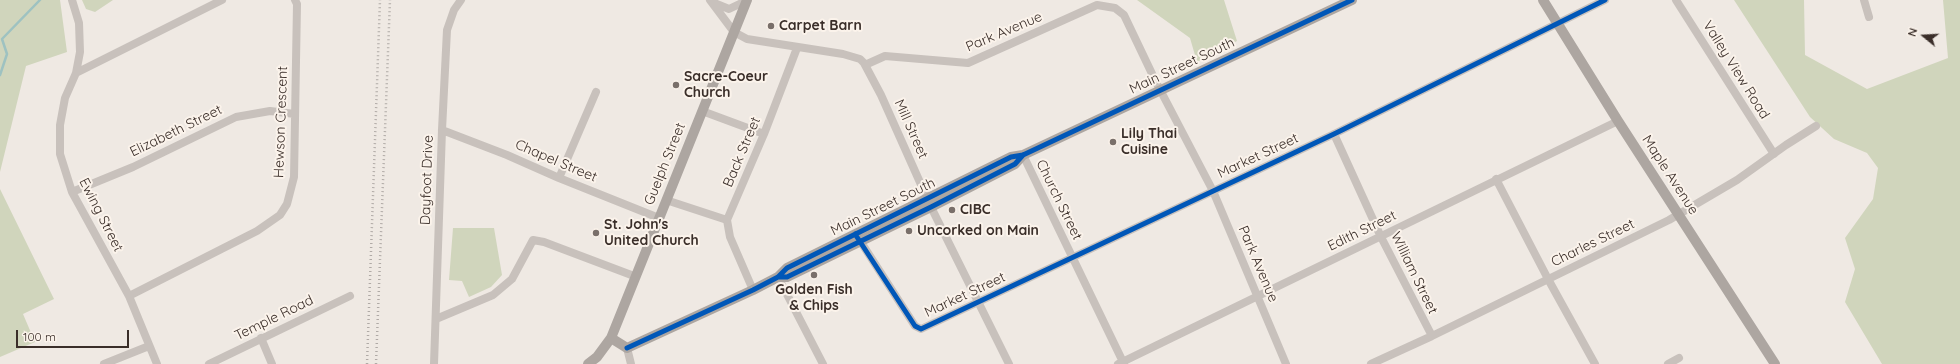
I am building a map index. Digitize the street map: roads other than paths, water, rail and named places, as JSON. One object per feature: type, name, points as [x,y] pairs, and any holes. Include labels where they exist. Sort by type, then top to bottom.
[{"type":"main road","name":"Main Street South","points":[[627,348],[753,290],[778,277],[786,268],[857,238],[929,203],[1011,157],[1023,155],[1352,0]]},
{"type":"main road","name":"Maple Avenue","points":[[1543,0],[1618,121],[1775,364]]},
{"type":"main road","name":"Guelph Street","points":[[588,364],[597,357],[611,338],[634,276],[747,1]]},
{"type":"main road","points":[[611,338],[627,348]]},
{"type":"street","name":"Ewing Street","points":[[72,0],[79,23],[80,52],[76,73],[65,98],[60,125],[60,154],[72,192],[129,296],[157,364]]},
{"type":"street","points":[[76,73],[222,0]]},
{"type":"street","name":"Hewson Crescent","points":[[129,296],[257,231],[280,215],[287,204],[294,177],[297,4],[295,0]]},
{"type":"street","name":"Dayfoot Drive","points":[[434,364],[447,30],[454,10],[462,0]]},
{"type":"street","name":"Market Street","points":[[857,238],[918,329],[1074,258],[1334,134],[1557,22],[1605,0]]},
{"type":"street","name":"Valley View Road","points":[[1676,0],[1774,154]]},
{"type":"street","points":[[1864,0],[1869,18]]},
{"type":"street","points":[[711,1],[730,9],[747,1]]},
{"type":"street","points":[[711,1],[734,32],[747,40],[843,54],[860,59],[864,65]]},
{"type":"street","name":"Park Avenue","points":[[864,65],[885,56],[968,63],[1097,5],[1116,8],[1124,15],[1160,90],[1213,191],[1286,364]]},
{"type":"street","name":"Back Street","points":[[727,220],[764,134],[797,48]]},
{"type":"street","name":"Mill Street","points":[[864,65],[895,125],[929,203],[1009,364]]},
{"type":"street","points":[[559,178],[596,92]]},
{"type":"street","name":"Elizabeth Street","points":[[72,192],[134,167],[236,117],[270,111],[295,114]]},
{"type":"street","points":[[702,111],[764,134]]},
{"type":"street","name":"Edith Street","points":[[1122,363],[1257,295],[1381,237],[1496,179],[1618,121]]},
{"type":"street","name":"Charles Street","points":[[1371,364],[1649,231],[1737,180],[1816,126]]},
{"type":"street","name":"Chapel Street","points":[[442,130],[507,154],[559,178],[659,218]]},
{"type":"street","name":"William Street","points":[[1334,134],[1381,237],[1432,336]]},
{"type":"street","name":"Church Street","points":[[1023,155],[1074,258],[1122,363]]},
{"type":"street","points":[[1496,179],[1548,279],[1595,364]]},
{"type":"street","points":[[666,200],[727,220],[730,237],[753,290]]},
{"type":"street","points":[[436,319],[493,295],[512,279],[533,240],[544,242],[634,276]]},
{"type":"street","points":[[778,277],[823,364]]},
{"type":"street","name":"Temple Road","points":[[209,364],[350,296]]},
{"type":"street","points":[[261,338],[272,364]]},
{"type":"street","points":[[104,364],[149,346]]},
{"type":"street","points":[[627,348],[631,364]]},
{"type":"street","points":[[1668,364],[1679,358]]},
{"type":"waterway","points":[[0,75],[7,54],[2,39],[40,0]]},
{"type":"railway","points":[[367,364],[380,0]]},
{"type":"railway","points":[[376,364],[390,0]]},
{"type":"place","name":"Carpet Barn","points":[[771,26]]},
{"type":"place","name":"Sacre-Coeur Church","points":[[676,85]]},
{"type":"place","name":"Lily Thai Cuisine","points":[[1113,142]]},
{"type":"place","name":"CIBC","points":[[952,210]]},
{"type":"place","name":"Uncorked on Main","points":[[909,231]]},
{"type":"place","name":"St. John's United Church","points":[[596,233]]},
{"type":"place","name":"Golden Fish & Chips","points":[[814,275]]}]
